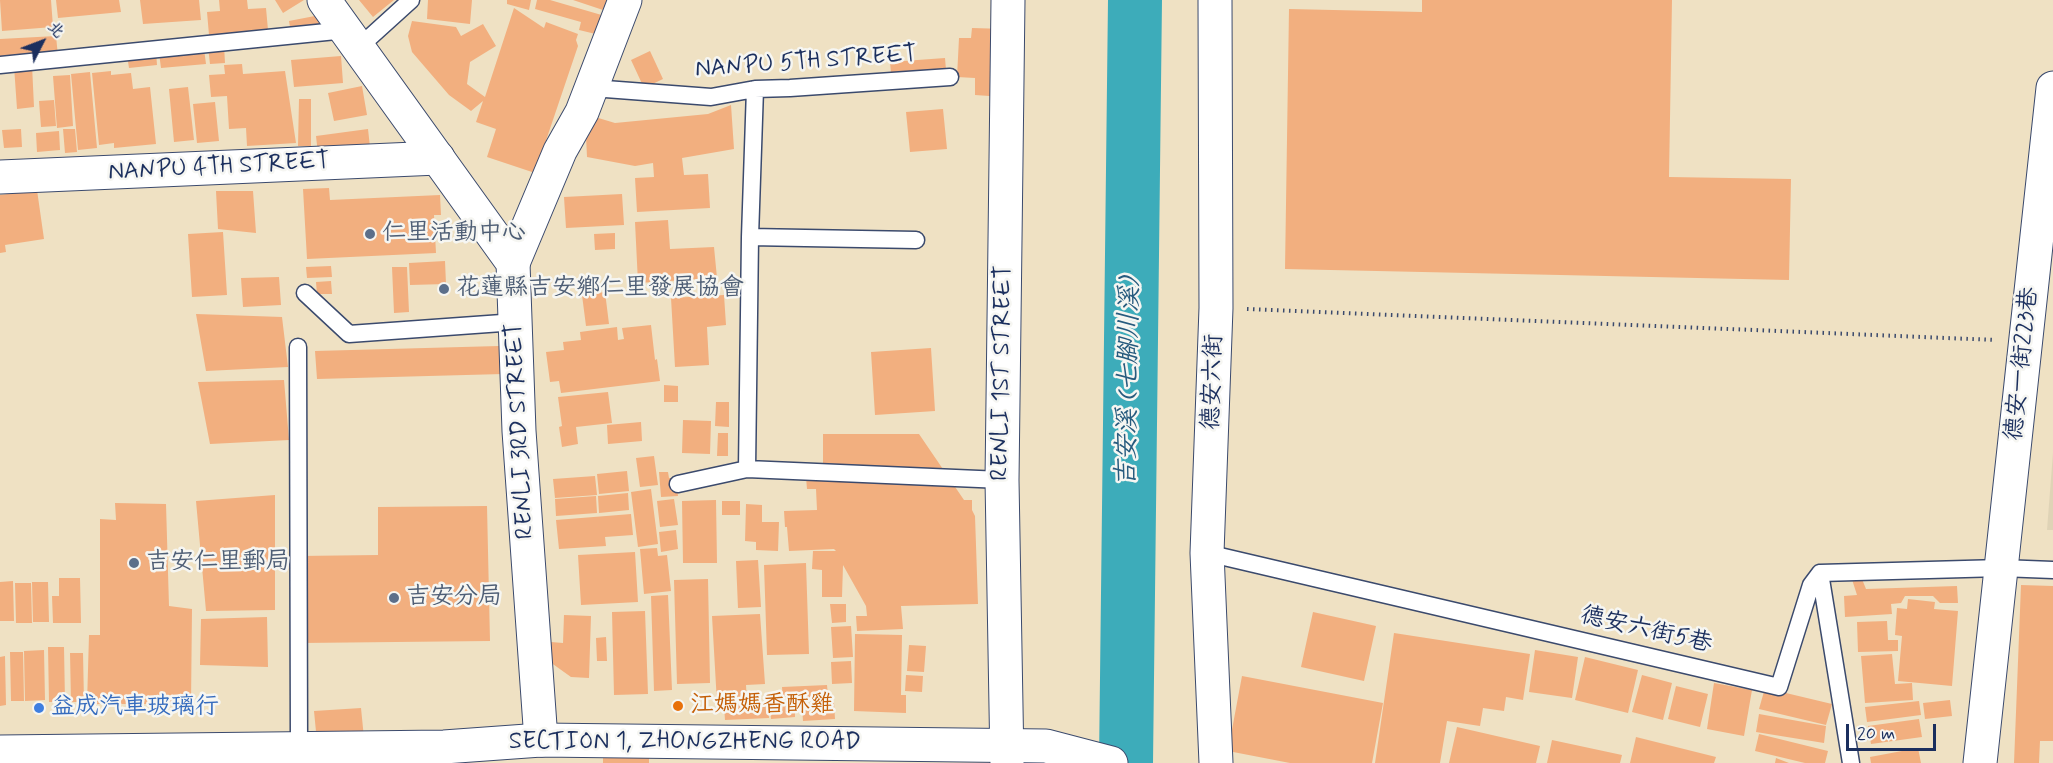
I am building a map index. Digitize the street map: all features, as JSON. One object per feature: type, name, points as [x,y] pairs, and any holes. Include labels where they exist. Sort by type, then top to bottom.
[{"type":"street","points":[[324,0],[513,263]]},
{"type":"street","name":"RENLI 3RD STREET","points":[[540,740],[519,431],[513,263],[560,151],[582,112],[625,0]]},
{"type":"street","name":"RENLI 1ST STREET","points":[[1007,754],[1002,480],[1008,0]]},
{"type":"street","name":"德安六街","points":[[1215,0],[1216,308],[1207,553],[1216,763]]},
{"type":"street","name":"德安一街223巷","points":[[1980,763],[2053,88]]},
{"type":"street","name":"NANPU 4TH STREET","points":[[0,177],[438,158]]},
{"type":"street","name":"SECTION 1, ZHONGZHENG ROAD","points":[[0,752],[299,749],[445,755],[540,740],[1007,754],[1046,746],[1111,763]]},
{"type":"lane","points":[[0,64],[352,39],[411,0]]},
{"type":"lane","name":"NANPU 5TH STREET","points":[[592,88],[711,97],[755,88],[790,88],[950,77]]},
{"type":"lane","points":[[747,469],[750,237],[755,88]]},
{"type":"lane","points":[[750,237],[916,240]]},
{"type":"lane","points":[[305,293],[349,334],[516,322]]},
{"type":"lane","points":[[298,346],[299,749]]},
{"type":"lane","points":[[678,484],[747,469],[1002,480]]},
{"type":"lane","name":"德安六街5巷","points":[[1207,553],[1779,687],[1811,585],[1820,573]]},
{"type":"lane","points":[[1851,763],[1820,573],[2001,568],[2053,570]]},
{"type":"path","points":[[1216,308],[2025,341]]},
{"type":"shaded area","points":[[2053,453],[2053,530],[2047,530]]},
{"type":"building","points":[[0,0],[51,0],[53,27],[2,31]]},
{"type":"building","points":[[56,0],[119,0],[121,12],[58,18]]},
{"type":"building","points":[[140,0],[199,0],[201,20],[143,24]]},
{"type":"building","points":[[219,0],[247,0],[248,9],[266,8],[268,30],[209,35],[207,12],[220,11]]},
{"type":"building","points":[[275,0],[304,0],[283,13]]},
{"type":"building","points":[[359,0],[394,0],[373,17]]},
{"type":"building","points":[[428,0],[472,0],[470,24],[427,19]]},
{"type":"building","points":[[507,0],[531,0],[529,10],[507,4]]},
{"type":"building","points":[[537,0],[550,0],[605,16],[604,36],[579,30],[581,22],[535,9]]},
{"type":"building","points":[[573,0],[615,0],[612,13]]},
{"type":"building","points":[[1422,0],[1672,0],[1669,177],[1791,179],[1789,280],[1285,269],[1289,9],[1422,12]]},
{"type":"building","points":[[514,8],[544,28],[546,22],[578,34],[576,40],[578,46],[535,173],[487,157],[496,129],[476,122],[483,101],[471,111],[449,95],[412,52],[408,36],[412,21],[456,27],[461,36],[483,24],[496,46],[470,62],[467,84],[485,97]]},
{"type":"building","points":[[320,15],[322,27],[291,33],[289,21]]},
{"type":"building","points":[[972,28],[1006,29],[1004,97],[975,95],[975,78],[957,77],[959,38],[971,38]]},
{"type":"building","points":[[56,36],[58,56],[0,59],[0,39]]},
{"type":"building","points":[[224,45],[225,63],[210,64],[208,47]]},
{"type":"building","points":[[204,49],[206,64],[161,68],[159,53]]},
{"type":"building","points":[[650,51],[663,79],[644,88],[631,60]]},
{"type":"building","points":[[156,52],[157,65],[129,68],[127,55]]},
{"type":"building","points":[[341,56],[343,83],[294,87],[291,60]]},
{"type":"building","points":[[945,58],[946,70],[891,73],[890,62]]},
{"type":"building","points":[[242,64],[243,74],[285,71],[296,143],[247,146],[246,128],[229,129],[227,96],[211,97],[209,75],[225,74],[224,65]]},
{"type":"building","points":[[32,65],[34,107],[17,109],[14,66]]},
{"type":"building","points":[[111,71],[111,75],[131,73],[133,89],[150,87],[156,144],[114,148],[114,143],[99,145],[92,73]]},
{"type":"building","points":[[90,72],[97,148],[78,150],[71,74]]},
{"type":"building","points":[[70,75],[73,126],[57,128],[53,76]]},
{"type":"building","points":[[362,86],[367,115],[334,121],[328,93]]},
{"type":"building","points":[[188,87],[194,140],[174,142],[169,89]]},
{"type":"building","points":[[299,99],[311,99],[311,146],[298,146]]},
{"type":"building","points":[[54,100],[56,126],[41,127],[39,101]]},
{"type":"building","points":[[215,102],[219,141],[197,143],[193,104]]},
{"type":"building","points":[[731,105],[734,149],[682,158],[684,175],[708,174],[710,208],[637,212],[635,178],[654,177],[653,163],[635,166],[587,157],[585,114],[615,123],[708,114]]},
{"type":"building","points":[[943,109],[947,149],[910,152],[906,112]]},
{"type":"building","points":[[21,129],[22,147],[4,148],[2,130]]},
{"type":"building","points":[[63,129],[75,129],[77,152],[65,153]]},
{"type":"building","points":[[368,129],[370,147],[318,154],[316,136]]},
{"type":"building","points":[[59,131],[60,150],[37,152],[36,133]]},
{"type":"building","name":"仁里活動中心","points":[[329,188],[330,200],[440,195],[441,215],[434,215],[436,253],[307,259],[303,189]]},
{"type":"building","points":[[37,190],[44,239],[5,245],[6,252],[0,253],[0,195]]},
{"type":"building","points":[[216,191],[253,191],[256,233],[218,229]]},
{"type":"building","points":[[622,194],[624,225],[566,228],[564,197]]},
{"type":"building","points":[[668,220],[670,249],[714,247],[717,278],[638,283],[635,222]]},
{"type":"building","points":[[223,232],[227,295],[192,297],[188,234]]},
{"type":"building","points":[[615,233],[615,249],[595,250],[594,234]]},
{"type":"building","points":[[445,261],[446,284],[410,285],[409,263]]},
{"type":"building","points":[[331,266],[332,277],[307,278],[306,267]]},
{"type":"building","points":[[392,267],[407,267],[409,312],[394,313]]},
{"type":"building","points":[[279,277],[281,305],[243,307],[241,278]]},
{"type":"building","points":[[331,281],[332,294],[317,294],[316,282]]},
{"type":"building","points":[[605,292],[609,324],[586,326],[582,295]]},
{"type":"building","points":[[724,295],[726,325],[707,327],[709,365],[675,367],[671,298]]},
{"type":"building","points":[[196,314],[282,317],[288,367],[206,371]]},
{"type":"building","points":[[651,325],[660,381],[561,393],[559,381],[550,382],[546,352],[564,350],[563,342],[581,340],[580,332],[617,327],[618,340],[624,339],[622,328]]},
{"type":"building","points":[[499,346],[503,374],[317,379],[315,351]]},
{"type":"building","points":[[931,348],[935,411],[875,415],[871,352]]},
{"type":"building","points":[[284,380],[289,440],[210,444],[198,382]]},
{"type":"building","points":[[664,385],[678,386],[678,402],[664,402]]},
{"type":"building","points":[[608,392],[612,423],[576,427],[578,444],[562,447],[558,397]]},
{"type":"building","points":[[716,402],[729,402],[729,427],[715,426]]},
{"type":"building","points":[[683,420],[711,421],[710,454],[682,453]]},
{"type":"building","points":[[641,422],[642,441],[608,444],[607,425]]},
{"type":"building","points":[[718,433],[728,433],[728,456],[717,456]]},
{"type":"building","points":[[823,434],[919,434],[964,500],[972,500],[972,510],[975,516],[978,604],[901,606],[903,629],[857,631],[856,616],[867,616],[866,606],[843,565],[842,597],[822,597],[822,570],[812,569],[813,551],[836,551],[834,549],[789,551],[784,511],[817,510],[816,489],[807,489],[806,477],[823,476]]},
{"type":"building","points":[[654,456],[658,485],[640,487],[636,458]]},
{"type":"building","points":[[627,471],[629,491],[599,494],[597,474]]},
{"type":"building","points":[[659,472],[668,472],[669,478],[676,478],[678,496],[661,497]]},
{"type":"building","points":[[595,476],[597,495],[555,498],[553,479]]},
{"type":"building","points":[[651,489],[658,544],[638,547],[631,492]]},
{"type":"building","points":[[628,493],[629,510],[599,513],[598,496]]},
{"type":"building","points":[[275,495],[275,610],[206,611],[196,501]]},
{"type":"building","points":[[596,496],[597,513],[556,516],[555,499]]},
{"type":"building","points":[[674,499],[678,525],[660,527],[657,501]]},
{"type":"building","points":[[716,500],[717,563],[683,563],[682,501]]},
{"type":"building","points":[[722,501],[740,501],[740,515],[722,515]]},
{"type":"building","name":"吉安仁里郵局","points":[[115,503],[166,504],[169,606],[192,609],[191,704],[87,704],[89,635],[100,635],[100,519],[116,520]]},
{"type":"building","points":[[746,504],[762,505],[762,522],[779,522],[778,551],[756,550],[756,542],[745,541]]},
{"type":"building","name":"吉安分局","points":[[487,506],[490,641],[301,643],[299,556],[378,555],[378,507]]},
{"type":"building","points":[[631,514],[633,535],[605,537],[606,546],[559,549],[556,520]]},
{"type":"building","points":[[676,530],[678,549],[661,552],[659,532]]},
{"type":"building","points":[[657,548],[658,556],[667,555],[671,591],[644,594],[640,549]]},
{"type":"building","points":[[635,552],[638,602],[581,605],[578,555]]},
{"type":"building","points":[[758,560],[761,607],[738,608],[736,561]]},
{"type":"building","points":[[806,563],[809,654],[767,655],[764,565]]},
{"type":"building","points":[[1848,567],[1862,579],[1866,589],[1957,586],[1958,603],[1940,603],[1933,596],[1905,596],[1901,603],[1891,604],[1892,614],[1845,617],[1844,596],[1857,595]]},
{"type":"building","points":[[59,578],[80,578],[81,623],[53,623],[52,596],[59,596]]},
{"type":"building","points":[[708,579],[710,683],[677,684],[674,580]]},
{"type":"building","points":[[13,581],[14,621],[0,621],[0,582]]},
{"type":"building","points":[[32,582],[48,582],[49,622],[33,622]]},
{"type":"building","points":[[15,583],[31,583],[32,623],[16,623]]},
{"type":"building","points":[[2021,585],[2053,586],[2053,741],[2040,741],[2039,763],[2014,763]]},
{"type":"building","points":[[668,595],[672,690],[654,691],[651,596]]},
{"type":"building","points":[[1908,599],[1935,602],[1934,609],[1958,611],[1952,686],[1898,681],[1902,636],[1895,635],[1897,608],[1907,609]]},
{"type":"building","points":[[830,604],[846,604],[846,622],[832,623]]},
{"type":"building","points":[[645,611],[648,694],[614,695],[612,612]]},
{"type":"building","points":[[1313,612],[1376,626],[1364,681],[1301,667]]},
{"type":"building","points":[[760,614],[765,684],[746,685],[747,702],[717,703],[712,616]]},
{"type":"building","points":[[564,615],[591,616],[589,678],[571,677],[550,662],[551,642],[563,643]]},
{"type":"building","points":[[267,617],[268,667],[200,665],[201,619]]},
{"type":"building","points":[[1887,621],[1888,640],[1898,640],[1898,651],[1858,652],[1857,622]]},
{"type":"building","points":[[851,626],[853,657],[833,658],[831,627]]},
{"type":"building","points":[[1394,633],[1530,654],[1523,700],[1506,697],[1504,711],[1483,708],[1480,726],[1447,721],[1440,763],[1375,763]]},
{"type":"building","points":[[855,634],[902,635],[901,695],[906,695],[906,713],[854,711]]},
{"type":"building","points":[[606,637],[607,661],[597,661],[596,638]]},
{"type":"building","points":[[909,645],[926,646],[924,672],[907,671]]},
{"type":"building","points":[[48,647],[64,647],[65,702],[49,702]]},
{"type":"building","points":[[44,650],[45,700],[25,701],[24,651]]},
{"type":"building","points":[[1535,650],[1578,657],[1572,698],[1529,692]]},
{"type":"building","points":[[10,652],[23,652],[24,701],[11,701]]},
{"type":"building","points":[[70,653],[83,653],[84,702],[71,702]]},
{"type":"building","points":[[1892,654],[1895,684],[1912,683],[1913,700],[1865,703],[1861,656]]},
{"type":"building","points":[[5,656],[6,705],[0,706],[0,657]]},
{"type":"building","points":[[1585,657],[1638,670],[1628,713],[1575,700]]},
{"type":"building","points":[[851,661],[852,683],[832,684],[831,662]]},
{"type":"building","points":[[906,675],[923,676],[922,692],[905,691]]},
{"type":"building","points":[[1642,675],[1672,683],[1663,720],[1632,712]]},
{"type":"building","points":[[1242,676],[1383,703],[1372,763],[1290,763],[1228,751]]},
{"type":"building","points":[[1714,683],[1752,690],[1744,736],[1707,729]]},
{"type":"building","points":[[827,685],[828,697],[783,699],[782,687]]},
{"type":"building","points":[[1676,686],[1708,694],[1700,727],[1668,719]]},
{"type":"building","points":[[1765,688],[1832,704],[1826,725],[1759,709]]},
{"type":"building","points":[[1950,700],[1952,716],[1925,719],[1923,703]]},
{"type":"building","points":[[1919,701],[1921,715],[1867,722],[1865,707]]},
{"type":"building","points":[[768,702],[769,718],[725,720],[724,705]]},
{"type":"building","points":[[834,703],[835,719],[803,721],[802,705]]},
{"type":"building","points":[[795,705],[795,717],[771,719],[770,706]]},
{"type":"building","points":[[361,708],[364,738],[317,742],[314,711]]},
{"type":"building","points":[[1759,714],[1826,726],[1824,743],[1756,732]]},
{"type":"building","points":[[1919,719],[1922,737],[1871,744],[1868,726]]},
{"type":"building","points":[[1457,727],[1540,746],[1536,763],[1449,763]]},
{"type":"building","points":[[1759,734],[1828,751],[1825,763],[1805,763],[1755,751]]},
{"type":"building","points":[[1636,737],[1716,757],[1714,763],[1630,763]]},
{"type":"building","points":[[1552,740],[1622,755],[1620,763],[1547,763]]},
{"type":"building","points":[[1918,748],[1921,763],[1871,763],[1870,757]]},
{"type":"building","points":[[649,753],[649,763],[603,763],[603,755]]},
{"type":"building","points":[[1776,758],[1789,763],[1775,763]]},
{"type":"waterway","name":"吉安溪 (七腳川溪)","points":[[1126,763],[1135,0]]},
{"type":"place","name":"仁里活動中心","points":[[370,234]]},
{"type":"place","name":"花蓮縣吉安鄉仁里發展協會","points":[[444,289]]},
{"type":"place","name":"吉安仁里郵局","points":[[134,563]]},
{"type":"place","name":"吉安分局","points":[[394,598]]},
{"type":"place","name":"江媽媽香酥雞","points":[[678,706]]},
{"type":"place","name":"益成汽車玻璃行","points":[[39,708]]}]
